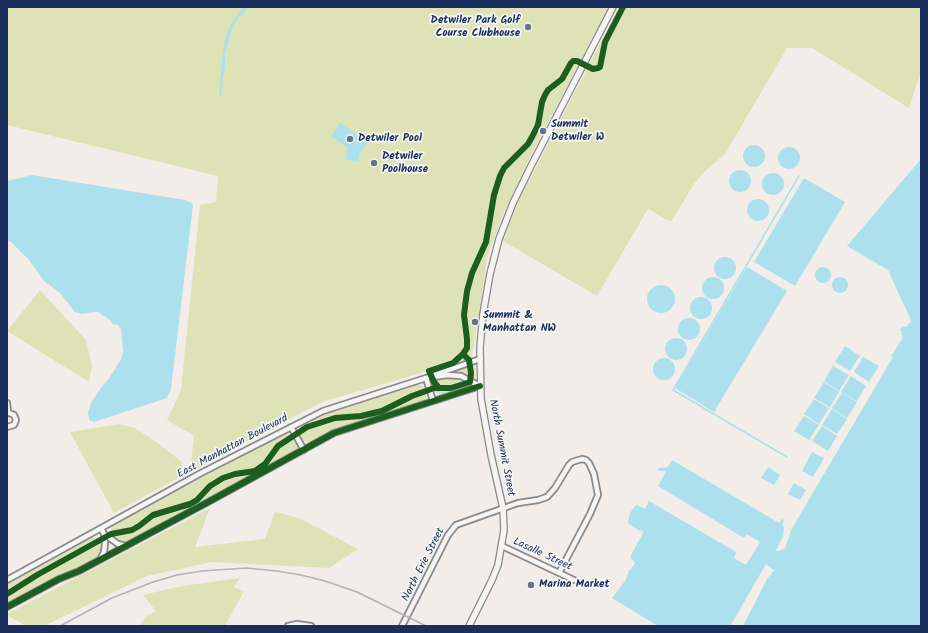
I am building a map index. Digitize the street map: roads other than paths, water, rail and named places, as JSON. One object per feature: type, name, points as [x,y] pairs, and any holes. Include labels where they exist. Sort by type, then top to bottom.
[{"type":"main road","name":"North Summit Street","points":[[469,626],[498,565],[504,530],[503,508],[485,426],[480,386],[483,314],[493,258],[504,226],[531,166],[613,7]]},
{"type":"street","name":"East Manhattan Boulevard","points":[[7,580],[201,473],[323,411],[480,359]]},
{"type":"street","points":[[433,401],[426,378],[447,375],[461,376],[480,386]]},
{"type":"street","points":[[7,607],[59,579],[100,560],[334,433],[480,386]]},
{"type":"street","points":[[7,403],[7,412],[14,415],[16,420],[14,425],[7,427]]},
{"type":"street","points":[[291,427],[304,450]]},
{"type":"street","name":"North Erie Street","points":[[402,626],[452,528],[458,523],[503,508],[526,501],[538,500],[547,497],[555,488],[572,462],[582,459],[589,463],[594,474],[598,498],[559,573]]},
{"type":"street","points":[[100,560],[104,552],[104,534],[101,528]]},
{"type":"street","points":[[104,534],[118,544],[126,546]]},
{"type":"street","name":"Lasalle Street","points":[[502,546],[574,580]]},
{"type":"street","points":[[288,626],[297,624],[311,626]]},
{"type":"water","points":[[243,7],[247,7],[242,15],[239,16],[232,29],[225,53],[225,69],[221,96],[219,95],[224,41],[230,26]]},
{"type":"water","name":"Detwiler Pool","points":[[340,123],[368,142],[359,155],[359,161],[346,160],[347,147],[331,136]]},
{"type":"water","points":[[754,145],[762,148],[765,156],[762,164],[754,167],[746,164],[743,156],[746,148]]},
{"type":"water","points":[[789,147],[797,150],[800,158],[797,166],[789,169],[781,166],[778,158],[781,150]]},
{"type":"water","points":[[921,159],[921,626],[741,626],[772,570],[767,565],[731,626],[658,626],[612,598],[625,581],[629,571],[635,564],[635,562],[631,559],[631,555],[643,533],[643,531],[638,530],[628,523],[630,513],[636,505],[645,509],[649,501],[736,552],[734,558],[746,565],[760,542],[747,534],[744,538],[658,486],[666,471],[659,471],[658,468],[668,467],[672,460],[779,523],[782,519],[784,520],[782,525],[791,530],[893,357],[891,356],[902,332],[900,330],[909,321],[888,270],[847,246]]},
{"type":"water","points":[[740,170],[748,173],[751,181],[748,189],[740,192],[732,189],[729,181],[732,173]]},
{"type":"water","points":[[773,173],[781,176],[784,184],[781,192],[773,195],[765,192],[762,184],[765,176]]},
{"type":"water","points":[[32,175],[185,200],[192,203],[193,205],[171,389],[167,398],[94,422],[89,419],[88,413],[91,403],[121,359],[123,353],[121,329],[118,325],[112,324],[110,320],[98,312],[82,314],[75,312],[60,293],[44,281],[29,260],[7,240],[7,181]]},
{"type":"water","points":[[804,178],[845,202],[795,286],[754,262]]},
{"type":"water","points":[[758,199],[766,202],[769,210],[766,218],[758,221],[750,218],[747,210],[750,202]]},
{"type":"water","points":[[725,257],[733,260],[736,268],[733,276],[725,279],[717,276],[714,268],[717,260]]},
{"type":"water","points":[[747,267],[787,291],[714,412],[675,388]]},
{"type":"water","points":[[820,267],[826,267],[831,272],[829,281],[826,283],[820,283],[815,278],[815,272]]},
{"type":"water","points":[[713,277],[721,280],[724,288],[721,296],[713,299],[705,296],[702,288],[705,280]]},
{"type":"water","points":[[837,277],[843,277],[848,282],[846,291],[843,293],[837,293],[832,288],[832,282]]},
{"type":"water","points":[[661,285],[671,289],[675,299],[671,309],[661,313],[651,309],[647,299],[651,289]]},
{"type":"water","points":[[701,297],[709,300],[712,308],[709,316],[701,319],[693,316],[690,308],[693,300]]},
{"type":"water","points":[[689,318],[697,321],[700,329],[697,337],[689,340],[681,337],[678,329],[681,321]]},
{"type":"water","points":[[676,338],[684,341],[687,349],[684,357],[676,360],[668,357],[665,349],[668,341]]},
{"type":"water","points":[[845,346],[860,356],[850,371],[835,362]]},
{"type":"water","points":[[863,357],[879,366],[869,382],[854,372]]},
{"type":"water","points":[[664,358],[672,361],[675,369],[672,377],[664,380],[656,377],[653,369],[656,361]]},
{"type":"water","points":[[833,366],[849,375],[839,391],[824,381]]},
{"type":"water","points":[[851,376],[866,386],[857,401],[841,392]]},
{"type":"water","points":[[824,382],[839,392],[830,407],[814,398]]},
{"type":"water","points":[[842,393],[857,402],[847,418],[832,408]]},
{"type":"water","points":[[814,399],[829,408],[819,424],[804,414]]},
{"type":"water","points":[[832,409],[847,419],[837,434],[822,425]]},
{"type":"water","points":[[804,416],[819,425],[809,440],[794,431]]},
{"type":"water","points":[[822,426],[837,436],[828,451],[812,441]]},
{"type":"water","points":[[812,452],[824,458],[813,477],[802,471]]},
{"type":"water","points":[[768,467],[780,475],[774,485],[761,478]]},
{"type":"water","points":[[794,483],[806,490],[800,500],[788,494]]},
{"type":"waterway","points":[[787,457],[673,390],[799,176]]},
{"type":"railway","points":[[60,626],[112,598],[153,582],[177,575],[202,571],[246,568],[277,571],[325,581],[357,592],[426,626]]},
{"type":"place","name":"Detwiler Park Golf Course Clubhouse","points":[[528,27]]},
{"type":"place","name":"Summit Detwiler W","points":[[543,131]]},
{"type":"place","name":"Detwiler Pool","points":[[350,139]]},
{"type":"place","name":"Detwiler Poolhouse","points":[[374,163]]},
{"type":"place","name":"Summit & Manhattan NW","points":[[475,322]]},
{"type":"place","name":"Marina Market","points":[[531,585]]}]
